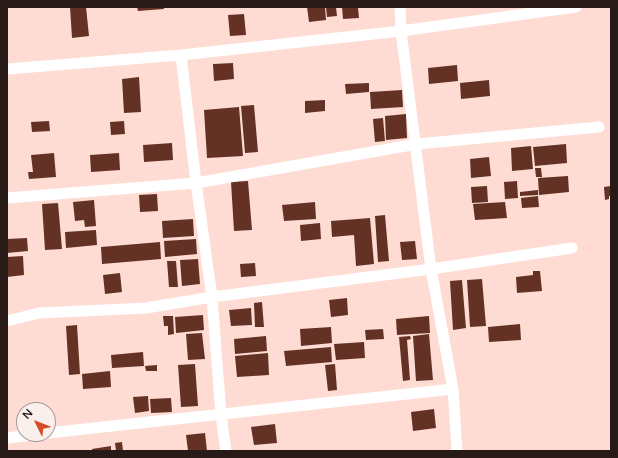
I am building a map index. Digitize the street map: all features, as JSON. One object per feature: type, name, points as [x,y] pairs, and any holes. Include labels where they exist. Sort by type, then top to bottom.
[{"type":"street","points":[[400,7],[401,31],[431,270],[453,389],[457,451]]},
{"type":"street","points":[[7,69],[181,55],[401,31],[576,7]]},
{"type":"street","points":[[181,55],[196,183],[212,296],[221,415],[226,451]]},
{"type":"street","points":[[7,198],[196,183],[416,144],[599,127]]},
{"type":"street","points":[[7,321],[39,313],[146,308],[212,296],[431,270],[572,248]]},
{"type":"street","points":[[56,432],[453,389]]},
{"type":"building","points":[[70,7],[86,7],[89,36],[72,38]]},
{"type":"building","points":[[137,7],[164,7],[164,9],[138,11]]},
{"type":"building","points":[[307,7],[325,7],[326,20],[309,22]]},
{"type":"building","points":[[326,7],[336,7],[337,16],[327,17]]},
{"type":"building","points":[[342,7],[358,7],[359,18],[343,19]]},
{"type":"building","points":[[244,14],[246,35],[230,36],[228,15]]},
{"type":"building","points":[[233,63],[234,79],[214,81],[213,64]]},
{"type":"building","points":[[457,65],[458,81],[429,84],[428,68]]},
{"type":"building","points":[[139,77],[141,112],[124,113],[122,79]]},
{"type":"building","points":[[489,80],[490,96],[461,99],[460,83]]},
{"type":"building","points":[[369,83],[369,92],[346,94],[345,84]]},
{"type":"building","points":[[402,90],[403,107],[371,109],[370,92]]},
{"type":"building","points":[[325,100],[325,111],[305,113],[305,101]]},
{"type":"building","points":[[254,105],[258,152],[245,153],[241,106]]},
{"type":"building","points":[[239,107],[243,156],[207,158],[204,110]]},
{"type":"building","points":[[406,114],[407,138],[386,140],[385,116]]},
{"type":"building","points":[[383,118],[385,141],[375,142],[373,119]]},
{"type":"building","points":[[49,121],[50,131],[32,132],[31,122]]},
{"type":"building","points":[[124,121],[125,134],[111,135],[110,122]]},
{"type":"building","points":[[172,143],[173,160],[144,162],[143,145]]},
{"type":"building","points":[[566,144],[567,163],[535,166],[533,147]]},
{"type":"building","points":[[531,146],[533,169],[512,171],[511,148]]},
{"type":"building","points":[[54,153],[56,177],[29,179],[28,172],[33,172],[31,155]]},
{"type":"building","points":[[119,153],[120,170],[91,172],[90,155]]},
{"type":"building","points":[[489,157],[491,176],[471,178],[470,159]]},
{"type":"building","points":[[535,168],[541,168],[542,177],[536,177]]},
{"type":"building","points":[[568,176],[569,192],[539,195],[538,178]]},
{"type":"building","points":[[248,181],[252,230],[234,231],[231,182]]},
{"type":"building","points":[[517,181],[518,198],[505,199],[504,182]]},
{"type":"building","points":[[487,186],[488,202],[472,203],[471,187]]},
{"type":"building","points":[[611,186],[611,196],[609,196],[609,199],[605,200],[604,187]]},
{"type":"building","points":[[538,190],[538,195],[520,196],[520,192]]},
{"type":"building","points":[[157,194],[158,211],[140,212],[139,195]]},
{"type":"building","points":[[538,196],[539,207],[522,208],[521,198]]},
{"type":"building","points":[[94,200],[96,226],[85,227],[84,220],[75,221],[73,202]]},
{"type":"building","points":[[315,202],[316,219],[284,221],[282,205]]},
{"type":"building","points":[[505,202],[507,218],[475,220],[473,204]]},
{"type":"building","points":[[58,203],[62,249],[45,250],[42,204]]},
{"type":"building","points":[[385,215],[389,261],[378,262],[375,216]]},
{"type":"building","points":[[370,218],[374,264],[356,266],[354,235],[332,237],[331,221]]},
{"type":"building","points":[[193,219],[194,236],[163,238],[162,221]]},
{"type":"building","points":[[320,223],[321,239],[301,241],[300,225]]},
{"type":"building","points":[[96,230],[97,245],[66,248],[65,232]]},
{"type":"building","points":[[27,238],[28,251],[7,253],[7,239]]},
{"type":"building","points":[[196,239],[197,254],[165,257],[164,241]]},
{"type":"building","points":[[415,241],[417,259],[402,260],[400,242]]},
{"type":"building","points":[[160,242],[161,259],[102,264],[101,247]]},
{"type":"building","points":[[23,256],[24,275],[7,277],[7,257]]},
{"type":"building","points":[[198,259],[200,284],[182,286],[180,260]]},
{"type":"building","points":[[167,261],[176,261],[178,287],[169,287]]},
{"type":"building","points":[[255,263],[256,276],[241,277],[240,264]]},
{"type":"building","points":[[533,271],[540,271],[542,291],[517,293],[516,277],[533,275]]},
{"type":"building","points":[[120,273],[122,292],[105,294],[103,275]]},
{"type":"building","points":[[482,279],[486,326],[470,327],[467,280]]},
{"type":"building","points":[[462,280],[466,328],[453,330],[450,281]]},
{"type":"building","points":[[347,298],[348,315],[331,317],[329,300]]},
{"type":"building","points":[[262,302],[264,327],[255,327],[254,303]]},
{"type":"building","points":[[251,308],[252,325],[231,326],[229,310]]},
{"type":"building","points":[[203,315],[204,330],[176,333],[175,317]]},
{"type":"building","points":[[163,316],[173,316],[174,334],[168,335],[168,326],[164,326]]},
{"type":"building","points":[[429,316],[430,333],[397,335],[396,319]]},
{"type":"building","points":[[520,324],[521,340],[489,342],[488,327]]},
{"type":"building","points":[[77,325],[80,374],[69,375],[66,326]]},
{"type":"building","points":[[331,327],[332,343],[301,346],[300,329]]},
{"type":"building","points":[[383,329],[384,339],[366,340],[365,330]]},
{"type":"building","points":[[202,333],[205,359],[188,360],[186,334]]},
{"type":"building","points":[[429,334],[433,380],[416,381],[413,336]]},
{"type":"building","points":[[266,336],[267,351],[235,354],[234,339]]},
{"type":"building","points":[[410,336],[411,339],[407,340],[410,380],[403,381],[399,337]]},
{"type":"building","points":[[364,342],[365,358],[336,360],[334,344]]},
{"type":"building","points":[[331,347],[332,362],[286,366],[284,351]]},
{"type":"building","points":[[143,352],[144,366],[112,368],[111,355]]},
{"type":"building","points":[[268,353],[269,375],[237,377],[235,356]]},
{"type":"building","points":[[195,364],[198,406],[181,407],[178,365]]},
{"type":"building","points":[[335,364],[337,390],[328,391],[325,365]]},
{"type":"building","points":[[157,365],[157,371],[146,371],[145,366]]},
{"type":"building","points":[[110,371],[111,387],[83,389],[82,374]]},
{"type":"building","points":[[148,396],[149,411],[135,413],[133,397]]},
{"type":"building","points":[[171,398],[172,412],[151,413],[150,399]]},
{"type":"building","points":[[434,409],[436,428],[413,431],[411,412]]},
{"type":"building","points":[[275,424],[277,443],[254,445],[251,427]]},
{"type":"building","points":[[205,433],[207,451],[188,451],[186,435]]},
{"type":"building","points":[[122,442],[123,451],[116,451],[115,443]]},
{"type":"building","points":[[111,446],[111,451],[92,451],[92,449]]}]
